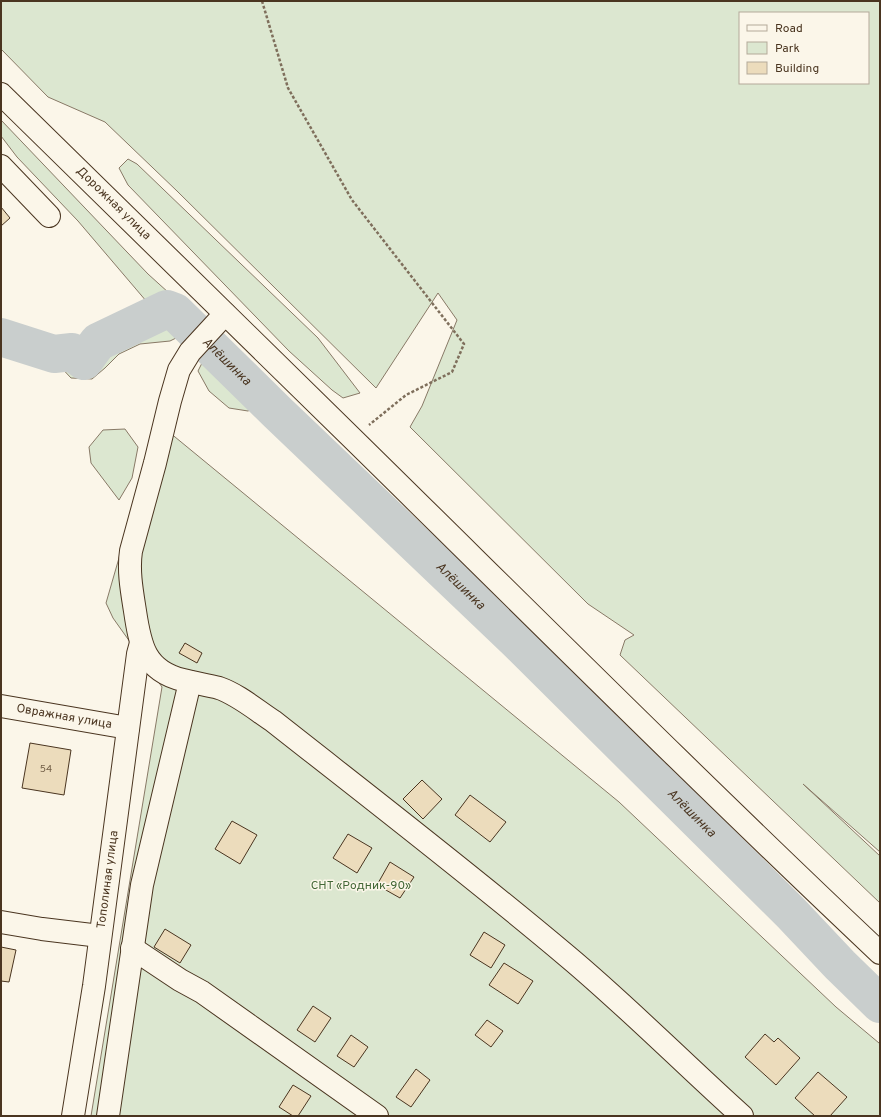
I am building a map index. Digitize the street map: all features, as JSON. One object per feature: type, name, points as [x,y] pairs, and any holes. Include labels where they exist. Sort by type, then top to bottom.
[{"type":"street","name":"Дорожная улица","points":[[1,94],[789,868],[880,953]]},
{"type":"street","points":[[1,166],[49,216]]},
{"type":"street","points":[[225,314],[190,352],[179,370],[134,539],[129,562],[133,598],[141,643],[147,656],[157,668],[168,676],[220,689],[241,699],[273,721],[476,881],[568,956],[742,1116]]},
{"type":"street","name":"Тополиная улица","points":[[73,1116],[94,986],[138,654],[141,643]]},
{"type":"street","points":[[108,1116],[142,885],[190,682]]},
{"type":"street","name":"Овражная улица","points":[[1,706],[128,728]]},
{"type":"street","points":[[1,922],[100,936]]},
{"type":"street","points":[[132,948],[202,992],[378,1116]]},
{"type":"path","points":[[262,1],[288,88],[352,200],[464,344],[452,372],[406,395],[373,421],[354,440]]},
{"type":"green space","points":[[1,1],[880,1],[880,852],[803,784],[880,856],[880,903],[620,655],[625,640],[634,635],[588,604],[410,427],[422,406],[457,320],[438,293],[376,388],[105,122],[48,97],[1,49]]},
{"type":"green space","points":[[1,120],[148,274],[190,312],[188,332],[170,341],[140,344],[119,354],[92,379],[71,378],[56,362],[111,317],[147,302],[78,221],[17,157],[1,136]]},
{"type":"green space","points":[[128,159],[137,164],[318,338],[360,393],[343,398],[289,351],[128,185],[119,168]]},
{"type":"green space","points":[[220,341],[252,378],[262,404],[248,411],[229,408],[209,391],[198,371],[210,345]]},
{"type":"green space","name":"СНТ «Родник-90»","points":[[158,423],[619,802],[836,1007],[880,1043],[880,1116],[91,1116],[162,687],[113,618],[106,603]]},
{"type":"green space","points":[[125,429],[138,447],[132,478],[119,500],[91,463],[89,447],[103,430]]},
{"type":"building","points":[[1,207],[10,218],[1,226]]},
{"type":"building","points":[[185,643],[202,653],[197,663],[179,653]]},
{"type":"building","points":[[30,743],[71,750],[64,795],[22,788]]},
{"type":"building","points":[[422,780],[442,799],[423,819],[403,799]]},
{"type":"building","points":[[470,795],[506,822],[490,842],[455,815]]},
{"type":"building","points":[[232,821],[257,835],[240,864],[215,849]]},
{"type":"building","points":[[348,834],[372,848],[357,873],[333,858]]},
{"type":"building","points":[[390,862],[414,877],[400,898],[377,885]]},
{"type":"building","points":[[165,929],[191,945],[180,963],[154,947]]},
{"type":"building","points":[[484,932],[505,945],[491,968],[470,955]]},
{"type":"building","points":[[1,947],[16,950],[9,982],[1,981]]},
{"type":"building","points":[[504,963],[533,981],[518,1004],[489,985]]},
{"type":"building","points":[[313,1006],[331,1018],[315,1042],[297,1030]]},
{"type":"building","points":[[487,1020],[503,1031],[491,1047],[475,1035]]},
{"type":"building","points":[[765,1034],[774,1042],[778,1038],[800,1058],[776,1085],[745,1057]]},
{"type":"building","points":[[351,1035],[368,1047],[354,1067],[337,1056]]},
{"type":"building","points":[[416,1069],[430,1080],[411,1107],[396,1097]]},
{"type":"building","points":[[818,1072],[847,1097],[830,1116],[815,1116],[795,1098]]},
{"type":"building","points":[[293,1085],[311,1096],[298,1116],[293,1116],[279,1107]]},
{"type":"waterway","name":"Алёшинка","points":[[1,337],[54,354],[72,352],[84,361],[98,342],[167,309],[175,312],[278,413],[516,640],[791,913],[840,965],[880,1004]]}]
